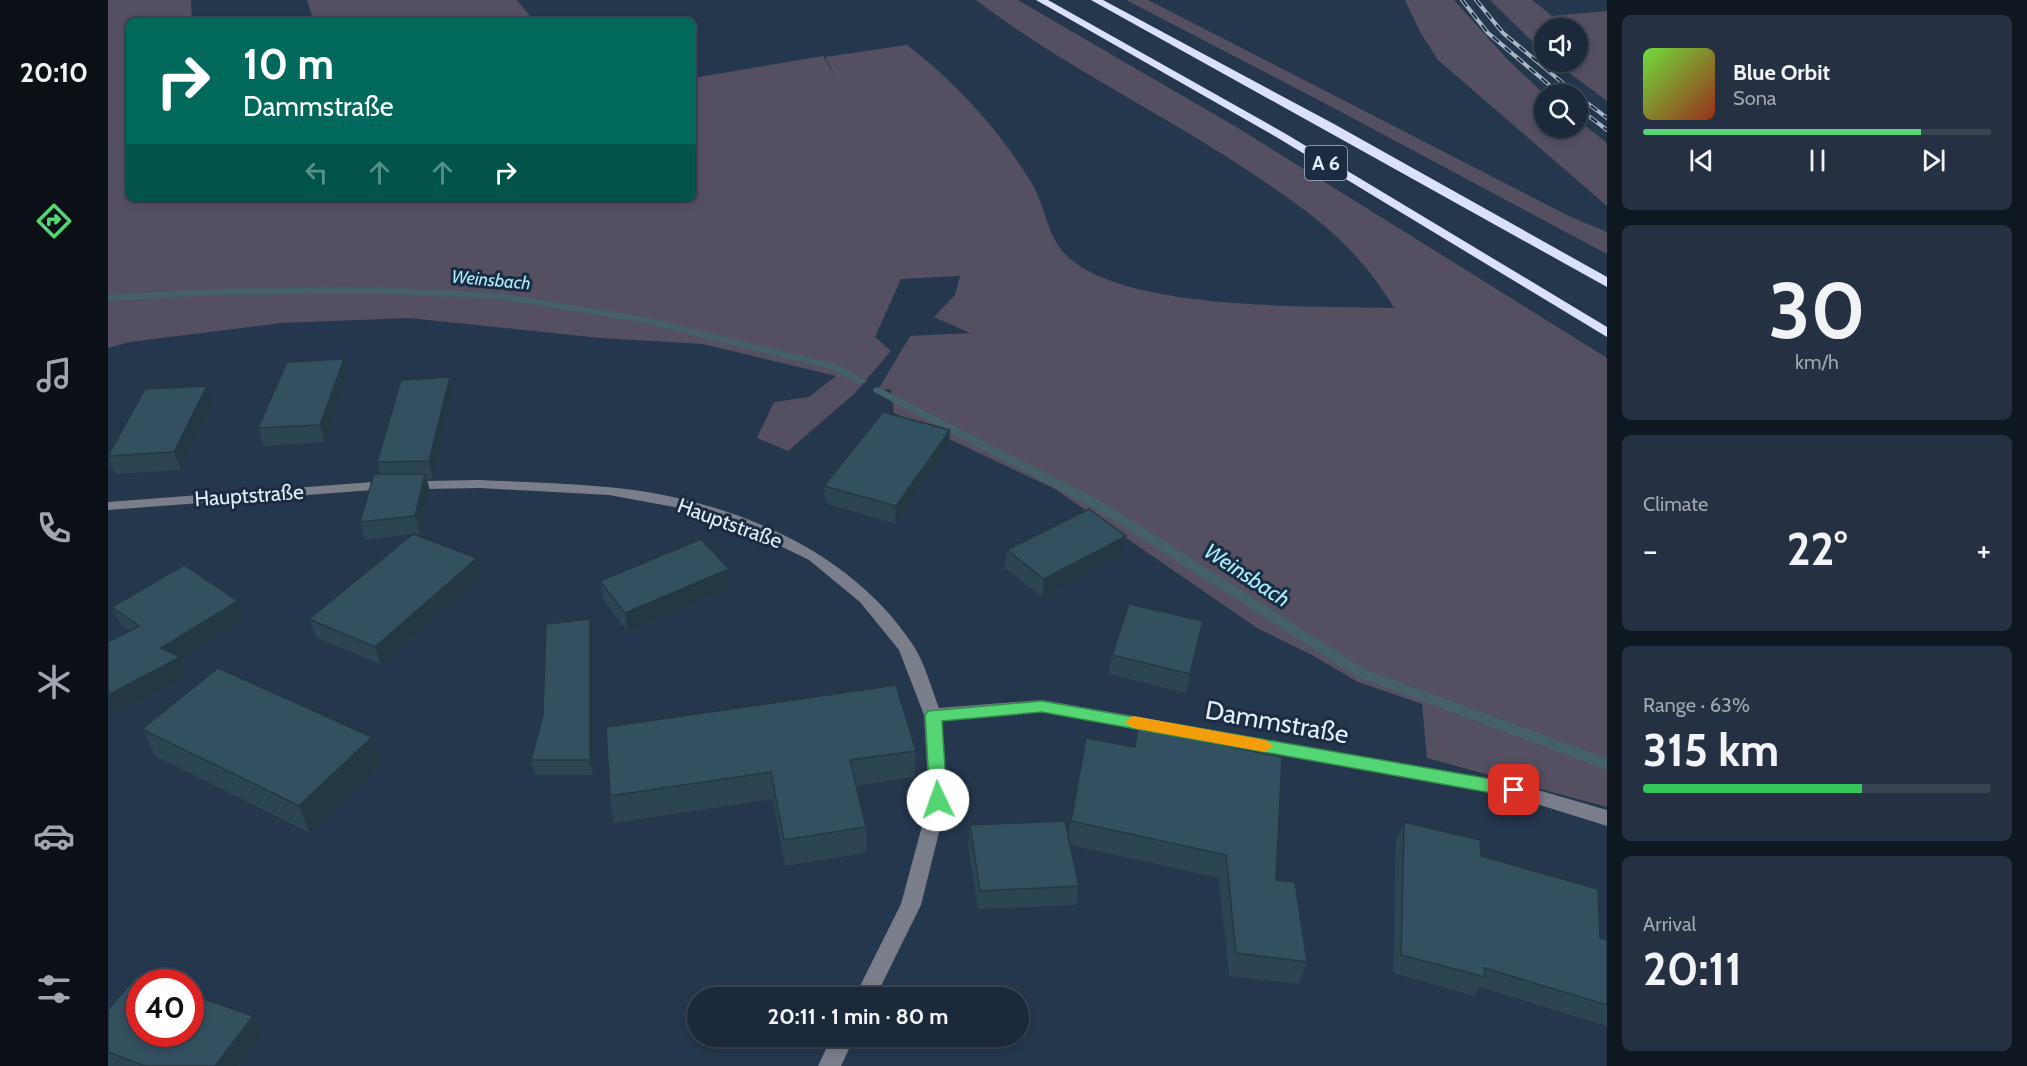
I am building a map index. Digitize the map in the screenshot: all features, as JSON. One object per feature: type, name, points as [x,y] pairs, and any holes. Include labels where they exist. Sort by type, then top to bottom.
[{"type":"highway","name":"A 6","points":[[1041,0],[1282,136],[1607,333]]},
{"type":"highway","name":"A 6","points":[[1096,0],[1341,132],[1607,283]]},
{"type":"street","name":"Hauptstraße","points":[[108,506],[373,486],[480,484],[609,491],[688,505],[755,528],[814,557],[866,598],[907,648],[933,715],[938,800],[910,905],[869,987]]},
{"type":"street","name":"Dammstraße","points":[[933,715],[1042,706],[1514,790],[1607,818]]},
{"type":"street","points":[[829,1066],[838,1047]]},
{"type":"shaded area","points":[[108,0],[191,0],[192,18],[126,18],[126,201],[696,201],[696,77],[823,56],[836,77],[825,57],[907,45],[943,75],[991,126],[1031,182],[1058,245],[1082,267],[1119,284],[1164,294],[1214,301],[1315,307],[1394,308],[1364,265],[1348,247],[1292,201],[1216,150],[1042,46],[976,0],[1018,0],[1238,128],[1607,358],[1607,807],[1427,758],[1422,704],[1358,682],[1310,654],[1257,628],[1055,489],[894,413],[891,389],[878,390],[910,336],[970,333],[934,317],[955,295],[960,276],[901,279],[875,337],[891,351],[855,393],[788,451],[757,438],[774,402],[809,397],[836,376],[703,344],[600,338],[409,318],[281,323],[129,342],[108,348]]},
{"type":"shaded area","points":[[307,0],[517,0],[532,18],[313,18]]},
{"type":"shaded area","points":[[1126,0],[1148,0],[1571,217],[1607,232],[1607,254],[1332,107]]},
{"type":"shaded area","points":[[1405,0],[1454,0],[1507,59],[1534,85],[1534,138],[1588,138],[1588,128],[1607,143],[1607,206],[1438,60],[1420,32]]},
{"type":"shaded area","points":[[1490,0],[1532,0],[1552,16],[1607,11],[1607,101],[1588,87],[1588,84],[1584,84],[1568,72],[1588,72],[1588,18],[1534,18],[1534,43]]},
{"type":"building","points":[[344,359],[320,425],[258,428],[287,362]]},
{"type":"building","points":[[450,377],[429,461],[377,462],[401,380]]},
{"type":"building","points":[[207,386],[174,452],[108,456],[145,389]]},
{"type":"building","points":[[883,412],[950,430],[896,506],[824,486]]},
{"type":"building","points":[[374,474],[425,474],[415,516],[360,522]]},
{"type":"building","points":[[1089,509],[1126,536],[1044,579],[1007,550]]},
{"type":"building","points":[[413,534],[477,558],[375,647],[309,619]]},
{"type":"building","points":[[701,539],[729,569],[625,613],[600,581]]},
{"type":"building","points":[[184,565],[238,601],[161,648],[180,657],[108,695],[108,642],[139,626],[112,607]]},
{"type":"building","points":[[1129,604],[1203,621],[1190,674],[1112,655]]},
{"type":"building","points":[[590,619],[590,760],[531,760],[543,715],[546,624]]},
{"type":"building","points":[[218,668],[372,737],[299,806],[142,729]]},
{"type":"building","points":[[896,685],[916,751],[850,760],[866,827],[784,840],[771,772],[610,796],[606,727]]},
{"type":"building","points":[[1138,728],[1282,757],[1276,880],[1295,882],[1307,962],[1236,953],[1226,855],[1071,821],[1086,738],[1135,747]]},
{"type":"building","points":[[1065,821],[1079,886],[980,891],[970,825]]},
{"type":"building","points":[[1404,822],[1480,840],[1481,856],[1598,889],[1600,938],[1607,940],[1607,1005],[1484,968],[1485,977],[1401,955]]},
{"type":"building","points":[[126,989],[126,1047],[204,1047],[204,999],[253,1016],[215,1066],[145,1066],[108,1052],[108,1010]]},
{"type":"waterway","name":"Weinsbach","points":[[108,298],[214,292],[368,290],[499,296],[645,320],[835,367],[861,381]]},
{"type":"waterway","name":"Weinsbach","points":[[878,390],[1100,506],[1361,673],[1607,764]]},
{"type":"railway","points":[[1462,0],[1488,33],[1548,84]]},
{"type":"railway","points":[[1476,0],[1503,33],[1564,84]]},
{"type":"railway","points":[[1588,104],[1607,118]]},
{"type":"railway","points":[[1588,116],[1607,130]]},
{"type":"slow traffic","points":[[1133,722],[1265,746]]},
{"type":"route","points":[[938,800],[933,715],[1042,706],[1514,790]]}]
